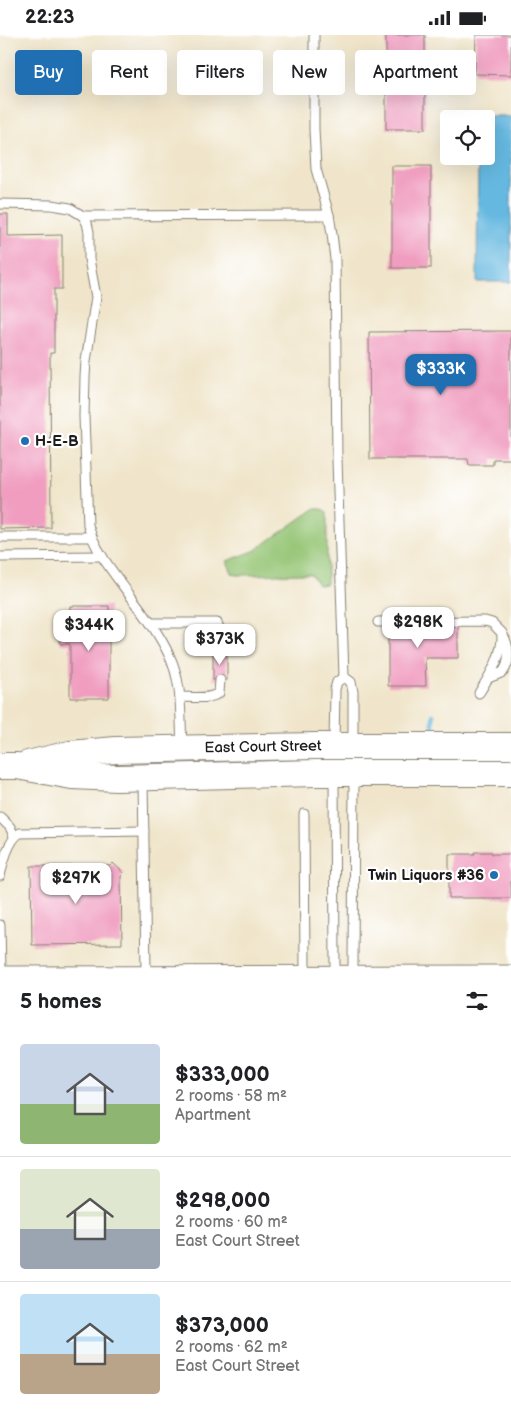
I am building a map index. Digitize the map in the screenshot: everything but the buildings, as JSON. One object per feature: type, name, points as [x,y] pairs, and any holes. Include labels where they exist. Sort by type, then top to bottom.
[{"type":"main road","name":"East Court Street","points":[[9,766],[72,776],[143,777],[511,746]]},
{"type":"main road","name":"East Court Street","points":[[9,766],[70,754],[116,750],[182,748],[511,773]]},
{"type":"lane","points":[[314,35],[316,169],[329,215],[335,259],[337,459],[344,677]]},
{"type":"lane","points":[[0,204],[70,207],[84,216],[329,215]]},
{"type":"lane","points":[[84,216],[89,232],[89,259],[96,297],[86,361],[84,416],[88,525],[91,537],[102,557],[151,623],[170,656],[179,686],[182,748]]},
{"type":"lane","points":[[0,537],[91,537]]},
{"type":"lane","points":[[0,557],[102,557]]},
{"type":"lane","points":[[378,622],[485,621],[492,623],[502,633],[501,650],[479,693]]},
{"type":"lane","points":[[151,623],[217,623],[220,630],[220,652]]},
{"type":"lane","points":[[335,970],[344,760],[354,692],[351,682],[344,677]]},
{"type":"lane","points":[[344,677],[337,682],[335,689],[344,760],[353,970]]},
{"type":"lane","points":[[180,697],[210,697],[216,695],[219,693],[220,680]]},
{"type":"lane","points":[[143,777],[146,971]]},
{"type":"lane","points":[[304,814],[305,970]]},
{"type":"lane","points":[[0,817],[10,827],[14,836]]},
{"type":"lane","points":[[0,876],[14,836],[20,833],[144,831]]},
{"type":"lane","points":[[0,925],[0,971],[511,969]]},
{"type":"green space","points":[[314,509],[322,509],[327,512],[327,584],[318,585],[311,574],[236,575],[232,573],[227,561],[254,551]]},
{"type":"water","points":[[495,116],[511,116],[511,282],[477,282],[478,165],[495,165]]},
{"type":"waterway","points":[[433,715],[433,726]]},
{"type":"place","name":"H-E-B","points":[[25,441]]},
{"type":"place","name":"Twin Liquors #36","points":[[494,875]]}]
